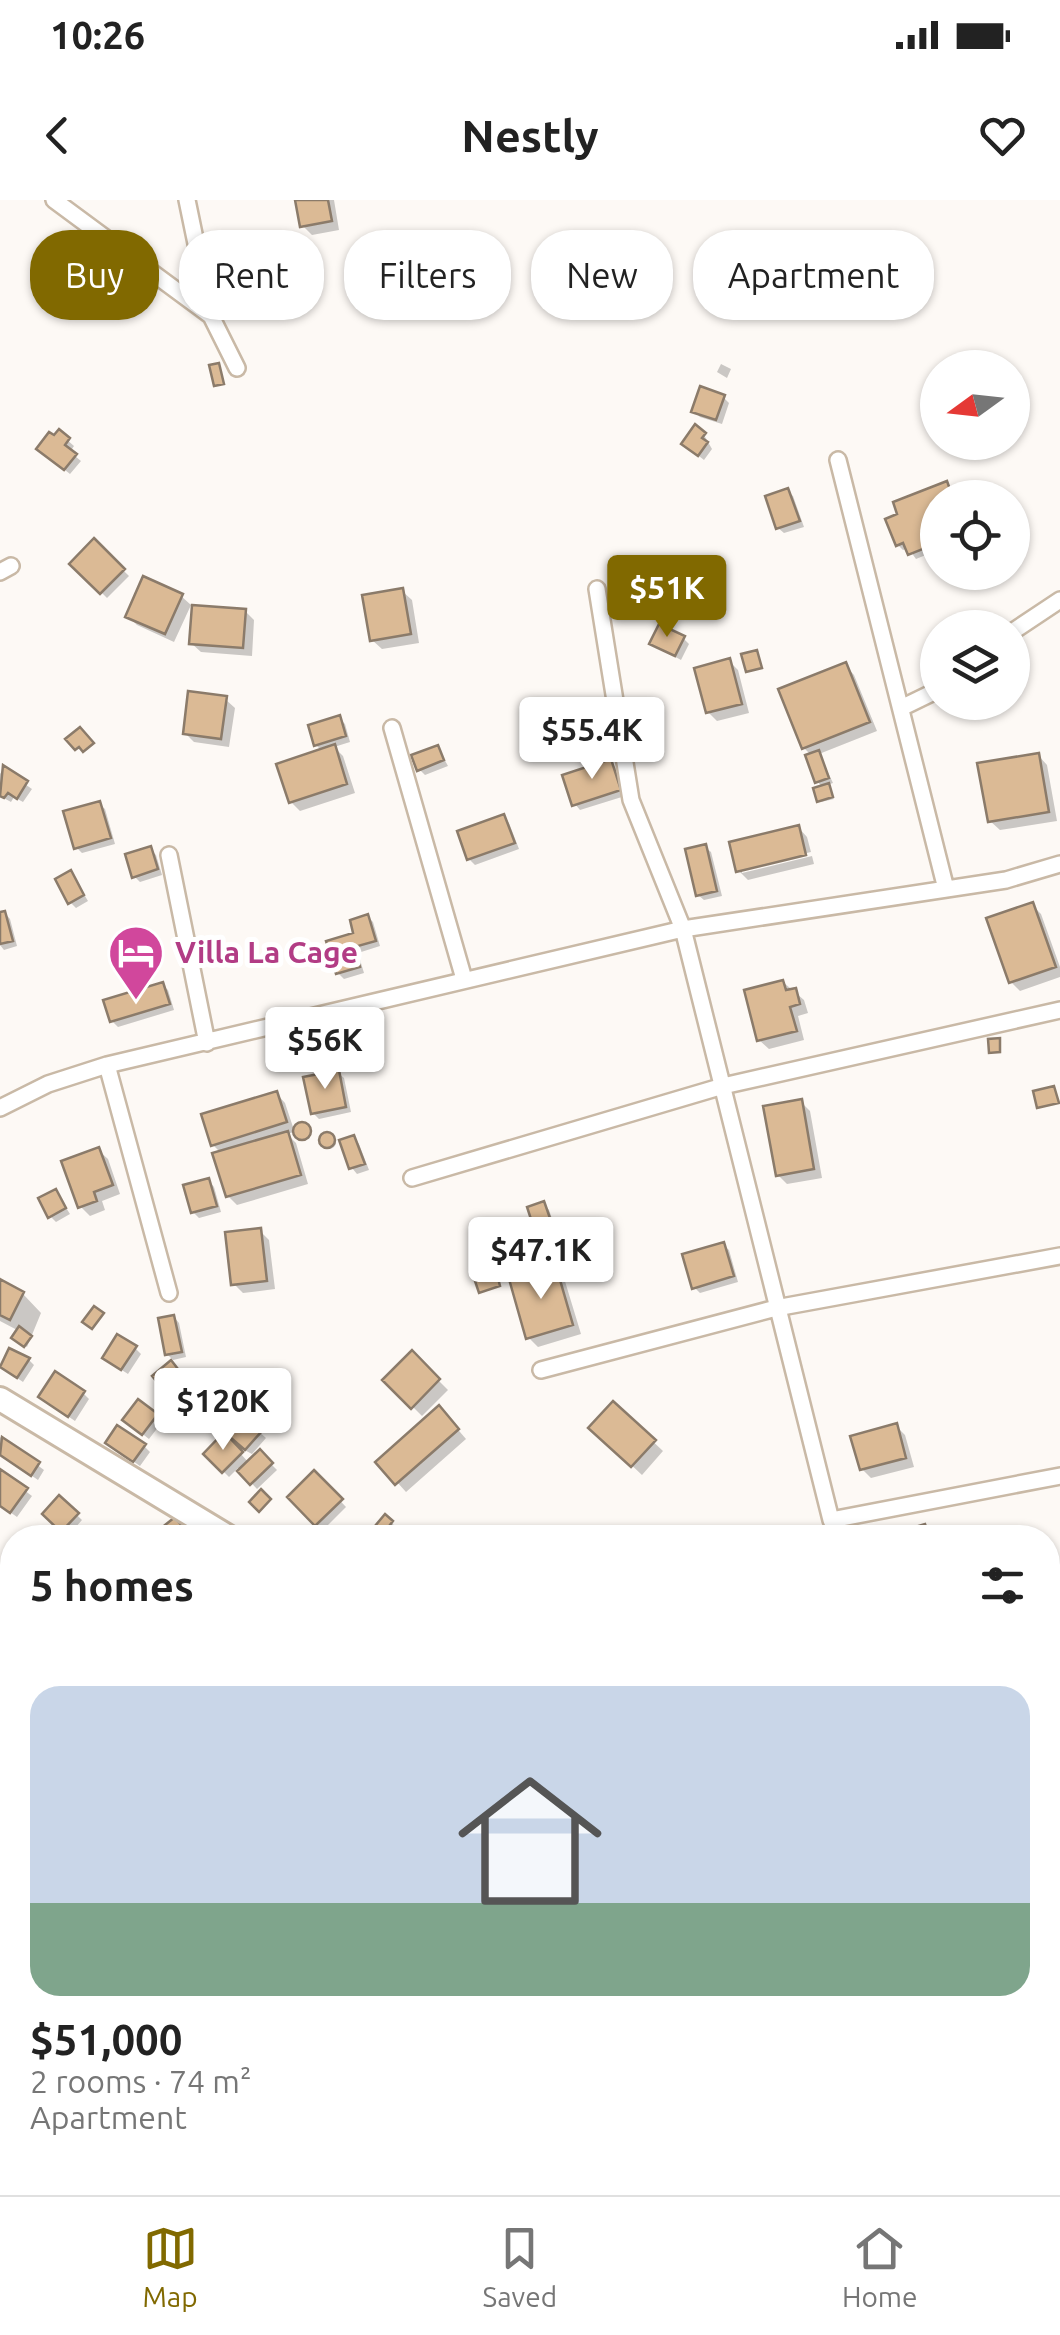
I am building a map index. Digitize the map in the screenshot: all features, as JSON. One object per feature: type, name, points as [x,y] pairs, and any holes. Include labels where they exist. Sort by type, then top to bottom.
[{"type":"main road","points":[[0,1400],[208,1525]]},
{"type":"street","points":[[54,200],[179,292]]},
{"type":"street","points":[[187,200],[193,230]]},
{"type":"street","points":[[213,320],[236,368]]},
{"type":"street","points":[[838,460],[946,889]]},
{"type":"street","points":[[597,588],[631,800],[682,929],[832,1525]]},
{"type":"street","points":[[1030,620],[1060,600]]},
{"type":"street","points":[[900,708],[920,699]]},
{"type":"street","points":[[392,728],[464,979]]},
{"type":"street","points":[[169,855],[207,1043]]},
{"type":"street","points":[[0,1108],[48,1084],[107,1065],[464,979],[682,929],[1006,880],[1060,864]]},
{"type":"street","points":[[412,1178],[724,1086],[1060,1010]]},
{"type":"street","points":[[107,1065],[169,1293]]},
{"type":"street","points":[[541,1370],[776,1308],[1060,1256]]},
{"type":"street","points":[[830,1520],[1060,1476]]},
{"type":"building","points":[[295,200],[328,200],[332,221],[300,227]]},
{"type":"building","points":[[219,363],[224,384],[214,386],[209,365]]},
{"type":"building","points":[[700,386],[725,395],[716,420],[691,412]]},
{"type":"building","points":[[695,424],[706,433],[702,438],[708,442],[698,456],[681,444]]},
{"type":"building","points":[[59,429],[70,438],[65,445],[77,454],[64,470],[36,449],[49,432],[54,435]]},
{"type":"building","points":[[788,488],[800,521],[776,529],[765,496]]},
{"type":"building","points":[[920,492],[920,550],[908,555],[903,543],[896,546],[885,519],[897,514],[893,502]]},
{"type":"building","points":[[94,538],[125,569],[100,594],[69,564]]},
{"type":"building","points":[[143,576],[183,594],[165,634],[125,617]]},
{"type":"building","points":[[403,588],[411,634],[370,641],[362,595]]},
{"type":"building","points":[[192,605],[246,609],[243,648],[189,644]]},
{"type":"building","points":[[659,624],[685,636],[675,656],[649,644]]},
{"type":"building","points":[[757,650],[762,668],[746,672],[741,654]]},
{"type":"building","points":[[730,658],[742,704],[706,713],[694,668]]},
{"type":"building","points":[[846,662],[870,722],[802,749],[778,689]]},
{"type":"building","points":[[188,691],[227,696],[221,739],[183,734]]},
{"type":"building","points":[[340,715],[346,736],[314,746],[308,725]]},
{"type":"building","points":[[80,727],[94,743],[83,752],[79,747],[75,750],[65,739]]},
{"type":"building","points":[[335,744],[347,784],[289,803],[276,764]]},
{"type":"building","points":[[438,745],[444,760],[417,771],[411,755]]},
{"type":"building","points":[[819,750],[829,778],[815,783],[805,755]]},
{"type":"building","points":[[1039,753],[1049,812],[988,822],[977,763]]},
{"type":"building","points":[[611,759],[621,790],[572,806],[562,775]]},
{"type":"building","points":[[3,765],[28,781],[17,799],[8,793],[4,798],[0,796]]},
{"type":"building","points":[[829,783],[833,797],[817,802],[813,788]]},
{"type":"building","points":[[100,801],[111,838],[74,849],[63,811]]},
{"type":"building","points":[[504,814],[515,843],[467,860],[457,831]]},
{"type":"building","points":[[799,825],[806,855],[736,872],[729,842]]},
{"type":"building","points":[[706,844],[717,891],[696,896],[685,849]]},
{"type":"building","points":[[151,846],[158,869],[132,878],[125,854]]},
{"type":"building","points":[[71,870],[84,895],[68,904],[55,879]]},
{"type":"building","points":[[1033,902],[1056,967],[1009,983],[986,918]]},
{"type":"building","points":[[5,911],[13,941],[0,944],[0,912]]},
{"type":"building","points":[[368,914],[376,941],[354,947],[360,967],[336,974],[326,941],[353,933],[350,920]]},
{"type":"building","points":[[783,980],[786,990],[796,988],[800,1004],[790,1007],[797,1031],[757,1041],[744,990]]},
{"type":"building","name":"Villa La Cage","points":[[163,982],[170,1004],[110,1022],[103,1000]]},
{"type":"building","points":[[1000,1038],[1000,1052],[989,1053],[988,1039]]},
{"type":"building","points":[[339,1070],[346,1107],[311,1114],[303,1077]]},
{"type":"building","points":[[1054,1086],[1059,1103],[1037,1108],[1033,1091]]},
{"type":"building","points":[[277,1091],[287,1122],[211,1146],[201,1114]]},
{"type":"building","points":[[802,1099],[814,1169],[776,1176],[763,1106]]},
{"type":"building","points":[[302,1122],[311,1131],[302,1140],[293,1131]]},
{"type":"building","points":[[288,1131],[301,1175],[226,1197],[212,1153]]},
{"type":"building","points":[[327,1132],[335,1140],[327,1148],[319,1140]]},
{"type":"building","points":[[354,1135],[365,1164],[349,1169],[339,1140]]},
{"type":"building","points":[[99,1147],[113,1185],[94,1192],[97,1201],[78,1208],[61,1161]]},
{"type":"building","points":[[209,1178],[217,1206],[191,1213],[183,1185]]},
{"type":"building","points":[[56,1189],[66,1208],[48,1218],[38,1198]]},
{"type":"building","points":[[544,1201],[559,1244],[541,1250],[527,1207]]},
{"type":"building","points":[[261,1228],[267,1281],[231,1285],[225,1232]]},
{"type":"building","points":[[724,1242],[734,1276],[692,1289],[682,1254]]},
{"type":"building","points":[[556,1266],[573,1325],[526,1339],[509,1279]]},
{"type":"building","points":[[497,1274],[500,1286],[479,1293],[475,1281]]},
{"type":"building","points":[[0,1279],[24,1292],[10,1320],[0,1315]]},
{"type":"building","points":[[94,1306],[104,1313],[92,1329],[82,1322]]},
{"type":"building","points":[[174,1315],[182,1352],[165,1355],[158,1318]]},
{"type":"building","points":[[19,1326],[32,1336],[24,1347],[11,1338]]},
{"type":"building","points":[[117,1334],[137,1346],[121,1370],[102,1358]]},
{"type":"building","points":[[9,1348],[30,1358],[17,1378],[0,1367]]},
{"type":"building","points":[[412,1350],[440,1379],[411,1409],[382,1380]]},
{"type":"building","points":[[171,1360],[185,1378],[167,1394],[152,1376]]},
{"type":"building","points":[[55,1371],[85,1391],[68,1417],[38,1397]]},
{"type":"building","points":[[138,1399],[158,1414],[142,1435],[122,1420]]},
{"type":"building","points":[[613,1401],[656,1440],[631,1467],[588,1428]]},
{"type":"building","points":[[233,1405],[262,1431],[245,1450],[216,1425]]},
{"type":"building","points":[[439,1405],[459,1429],[395,1485],[375,1462]]},
{"type":"building","points":[[897,1423],[906,1458],[860,1470],[850,1436]]},
{"type":"building","points":[[117,1425],[146,1444],[133,1462],[105,1443]]},
{"type":"building","points":[[224,1432],[243,1452],[222,1473],[203,1454]]},
{"type":"building","points":[[2,1437],[40,1462],[31,1476],[0,1455]]},
{"type":"building","points":[[260,1449],[273,1463],[250,1485],[237,1471]]},
{"type":"building","points":[[0,1469],[28,1488],[10,1513],[0,1506]]},
{"type":"building","points":[[314,1470],[343,1499],[314,1525],[287,1497]]},
{"type":"building","points":[[261,1489],[271,1499],[259,1512],[249,1502]]},
{"type":"building","points":[[59,1495],[79,1513],[68,1525],[54,1525],[42,1514]]},
{"type":"building","points":[[385,1514],[393,1521],[390,1525],[376,1525]]},
{"type":"building","points":[[175,1517],[181,1525],[165,1525]]},
{"type":"place","name":"Villa La Cage","points":[[136,1002]]}]
